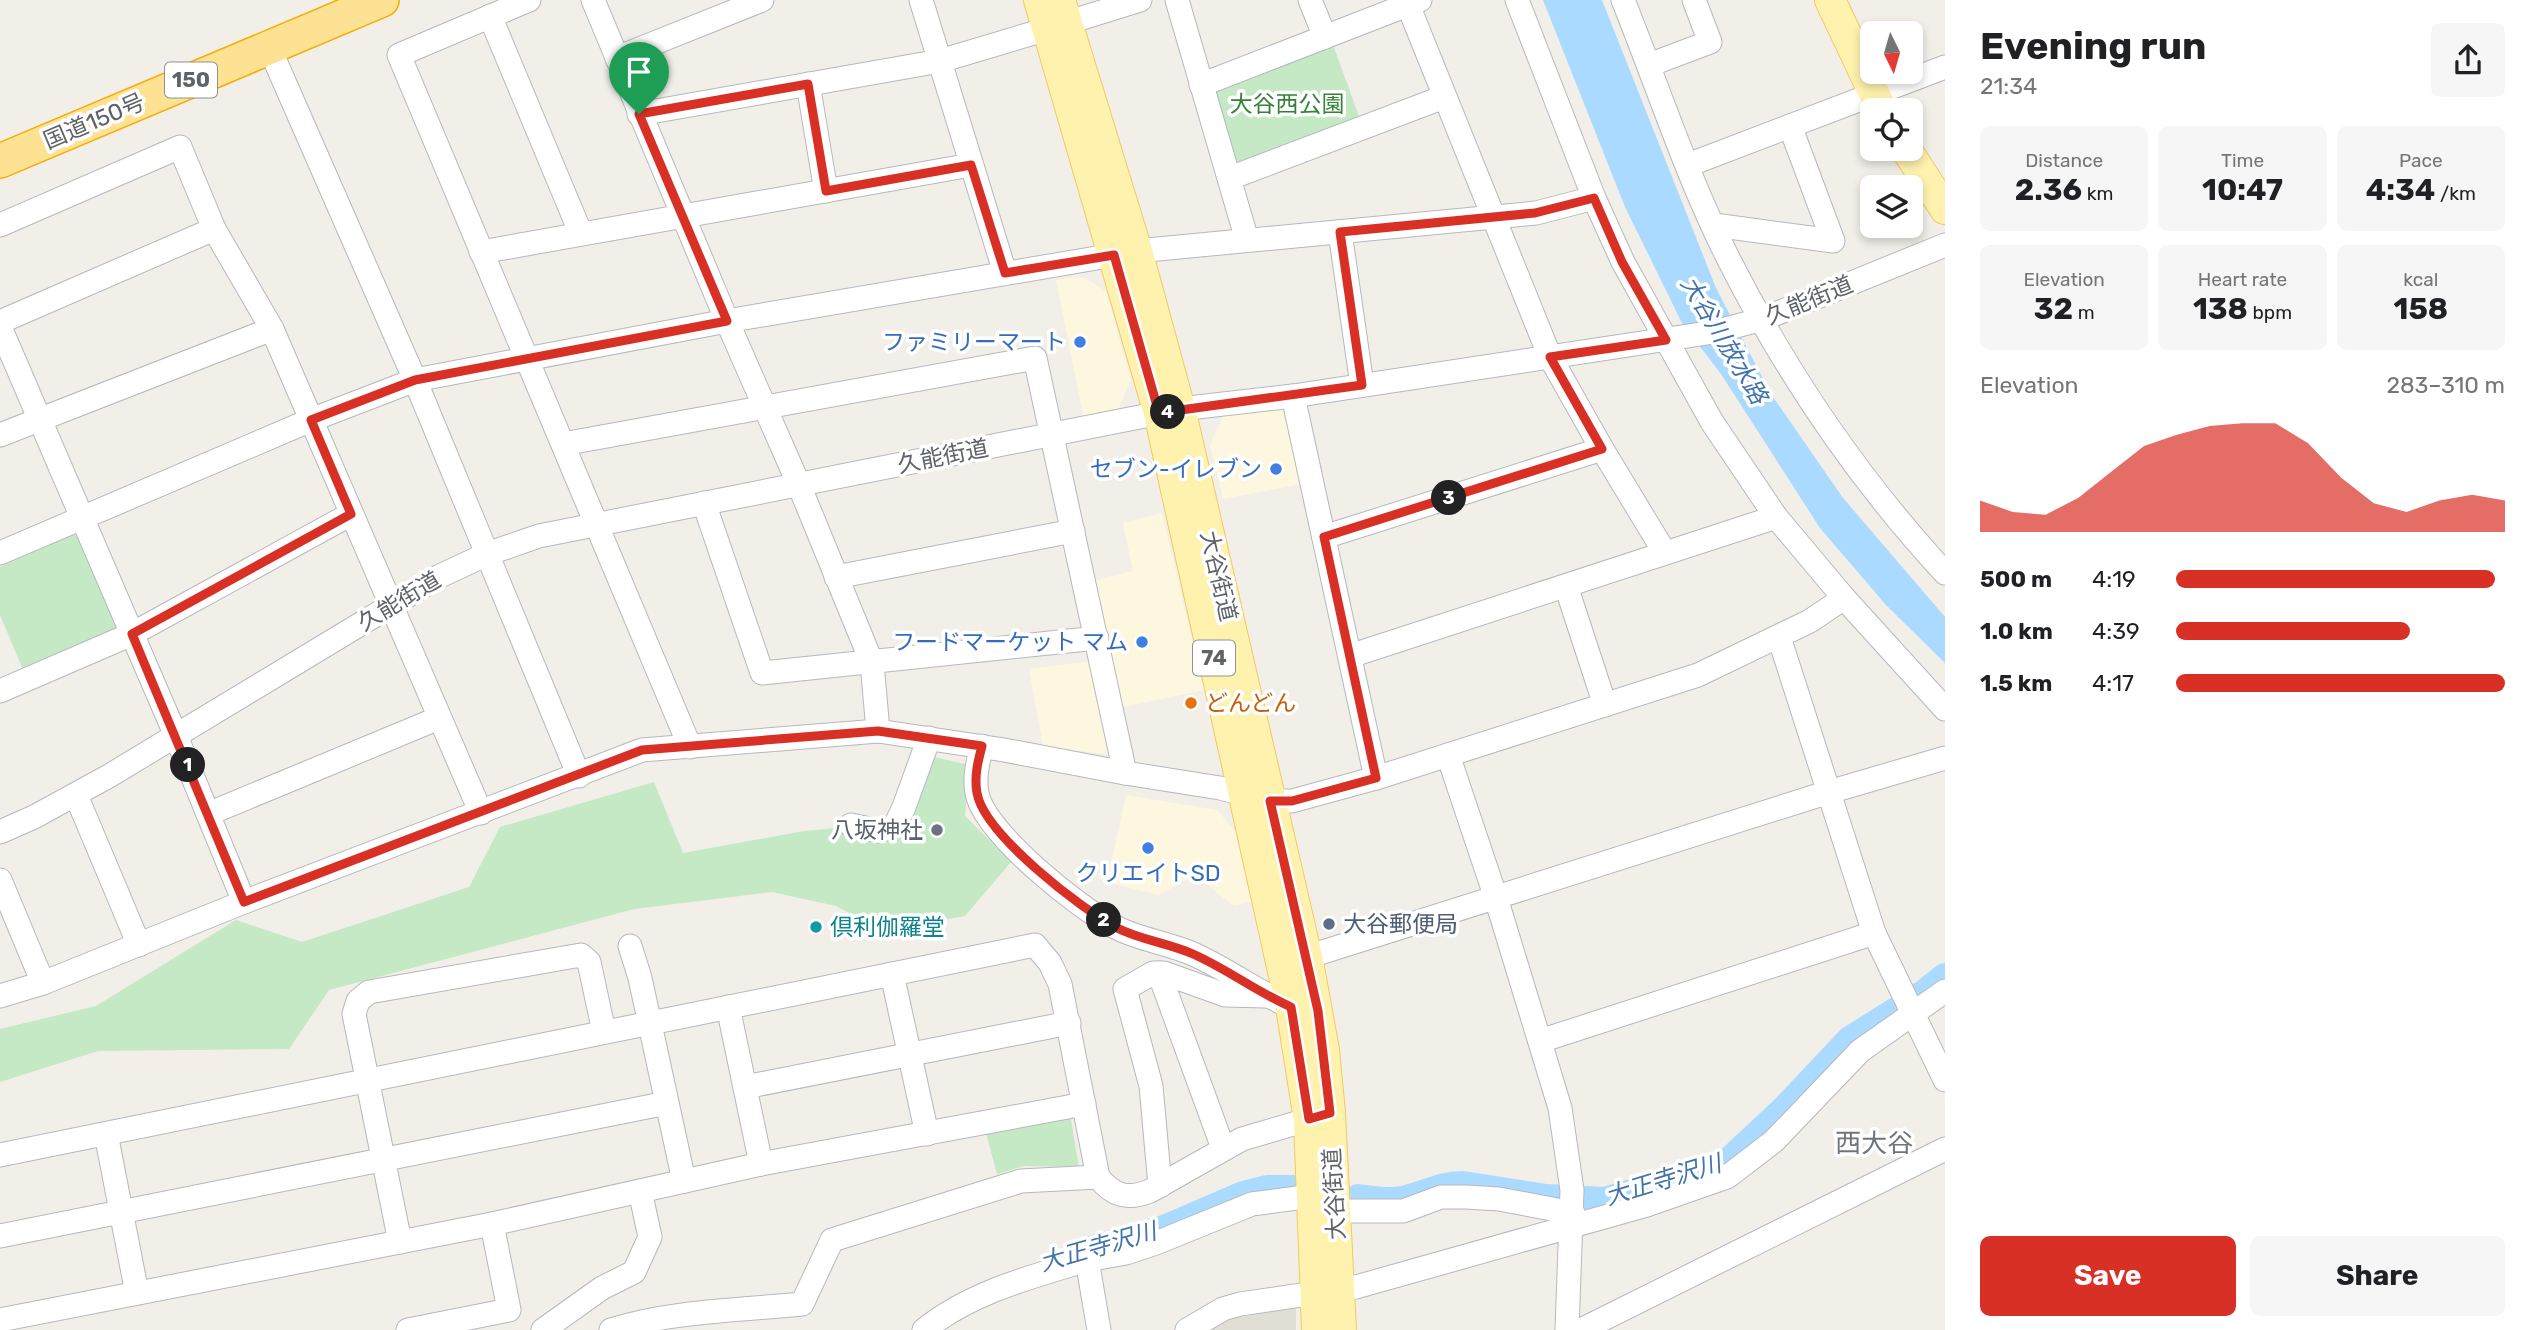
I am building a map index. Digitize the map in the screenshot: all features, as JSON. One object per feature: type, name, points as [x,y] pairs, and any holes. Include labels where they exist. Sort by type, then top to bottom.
[{"type":"highway","name":"国道150号","points":[[0,143],[336,0]]},
{"type":"highway","name":"国道150号","points":[[0,161],[382,0]]},
{"type":"main road","name":"大谷街道","points":[[1038,0],[1058,17],[1126,253],[1170,411],[1258,798],[1307,957],[1324,1050],[1320,1116],[1328,1292],[1341,1330]]},
{"type":"main road","points":[[1830,0],[1876,98]]},
{"type":"main road","points":[[1914,161],[1945,209]]},
{"type":"main road","name":"大谷街道","points":[[1258,798],[1278,1001],[1320,1116]]},
{"type":"main road","name":"大谷街道","points":[[1317,1330],[1328,1292]]},
{"type":"street","points":[[529,0],[399,55],[525,358],[599,525],[690,747]]},
{"type":"street","points":[[593,0],[872,663],[878,731]]},
{"type":"street","points":[[617,58],[762,0]]},
{"type":"street","points":[[921,0],[1005,273]]},
{"type":"street","points":[[639,114],[940,61],[1058,17],[1140,0]]},
{"type":"street","points":[[1177,0],[1247,240]]},
{"type":"street","points":[[1310,0],[1325,37]]},
{"type":"street","points":[[1517,0],[1594,198],[1622,262],[1712,422],[1776,517],[1844,598],[1945,709]]},
{"type":"street","points":[[1623,0],[1688,165],[1728,257],[1788,365],[1830,428],[1895,515],[1945,573]]},
{"type":"street","points":[[1649,65],[1710,42],[1694,0]]},
{"type":"street","points":[[1201,85],[1412,2],[1444,97],[1550,357],[1665,553]]},
{"type":"street","points":[[491,16],[581,234]]},
{"type":"street","points":[[269,47],[415,380],[579,776]]},
{"type":"street","points":[[1886,98],[1945,67]]},
{"type":"street","points":[[808,84],[826,191]]},
{"type":"street","points":[[1230,178],[1444,97]]},
{"type":"street","points":[[1688,165],[1790,126],[1860,107]]},
{"type":"street","points":[[1714,225],[1833,241],[1790,126]]},
{"type":"street","points":[[0,225],[180,148],[214,229],[272,329],[481,813]]},
{"type":"street","points":[[481,252],[971,165]]},
{"type":"street","points":[[0,552],[311,420],[415,380],[727,321],[1126,253],[1493,218],[1535,213],[1594,198]]},
{"type":"street","points":[[214,229],[0,324],[244,902]]},
{"type":"street","points":[[1340,232],[1362,385]]},
{"type":"street","name":"久能街道","points":[[0,832],[76,795],[440,576],[487,554],[539,536],[1170,411],[1293,396],[1666,340],[1763,319],[1945,245]]},
{"type":"street","points":[[0,435],[272,329]]},
{"type":"street","points":[[563,444],[1035,358],[1125,773]]},
{"type":"street","points":[[1293,396],[1376,778]]},
{"type":"street","points":[[1324,537],[1602,449]]},
{"type":"street","points":[[704,503],[762,673],[1097,638]]},
{"type":"street","points":[[0,691],[132,634],[351,514]]},
{"type":"street","points":[[1350,656],[1776,517]]},
{"type":"street","points":[[836,577],[1073,531]]},
{"type":"street","points":[[1566,586],[1605,705]]},
{"type":"street","points":[[0,996],[43,983],[244,902],[642,750],[878,731],[982,746],[1220,788],[1258,798],[1292,801],[1376,778],[1698,675],[1810,621],[1844,598]]},
{"type":"street","points":[[1779,637],[1874,933],[1945,1080]]},
{"type":"street","points":[[208,814],[439,718]]},
{"type":"street","points":[[851,825],[879,831],[895,826],[929,738]]},
{"type":"street","points":[[982,746],[976,769],[977,795],[987,816],[1004,840],[1061,889],[1116,927],[1192,953],[1278,1001]]},
{"type":"street","points":[[1448,755],[1496,898],[1560,1108],[1572,1208],[1567,1330]]},
{"type":"street","points":[[1307,957],[1945,758]]},
{"type":"street","points":[[76,795],[139,945]]},
{"type":"street","points":[[0,880],[43,983]]},
{"type":"street","points":[[1540,1041],[1874,933]]},
{"type":"street","points":[[0,1155],[1035,945],[1050,963],[1060,984],[1098,1177],[1107,1188],[1121,1196],[1137,1196],[1233,1152],[1242,1139],[1320,1116]]},
{"type":"street","points":[[630,946],[684,1181]]},
{"type":"street","points":[[400,1241],[354,1013],[358,1001],[369,992],[581,955],[589,962],[604,1032]]},
{"type":"street","points":[[1160,1186],[1151,1086],[1125,989],[1153,973],[1159,973],[1225,995],[1278,1001]]},
{"type":"street","points":[[1159,973],[1233,1152]]},
{"type":"street","points":[[892,974],[927,1134]]},
{"type":"street","points":[[924,1330],[943,1315],[1011,1282],[1156,1244],[1252,1204],[1323,1203],[1403,1211],[1441,1198],[1466,1197],[1572,1208],[1647,1205],[1727,1177],[1774,1141],[1860,1051],[1910,1006],[1945,991]]},
{"type":"street","points":[[729,1007],[761,1164]]},
{"type":"street","points":[[745,1087],[1069,1023]]},
{"type":"street","points":[[0,1236],[667,1103]]},
{"type":"street","points":[[0,1320],[492,1224],[761,1164],[1084,1104]]},
{"type":"street","points":[[106,1134],[137,1293]]},
{"type":"street","points":[[1581,1330],[1945,1149]]},
{"type":"street","points":[[611,1330],[681,1317],[802,1304],[832,1240],[1021,1181],[1098,1177]]},
{"type":"street","points":[[543,1330],[602,1288],[634,1272],[650,1237],[640,1191]]},
{"type":"street","points":[[1187,1330],[1232,1306],[1328,1292],[1572,1208]]},
{"type":"street","points":[[408,1330],[509,1310],[492,1224]]},
{"type":"street","points":[[1087,1260],[1099,1330]]},
{"type":"street","points":[[697,1330],[797,1319]]},
{"type":"shaded area","points":[[1083,277],[1106,291],[1131,380],[1117,413],[1084,419],[1056,280]]},
{"type":"shaded area","points":[[1284,406],[1306,483],[1223,499],[1210,445],[1224,414]]},
{"type":"shaded area","points":[[1162,513],[1204,690],[1119,708],[1112,749],[1107,754],[1043,746],[1029,669],[1109,659],[1093,581],[1133,571],[1123,523]]},
{"type":"shaded area","points":[[1126,795],[1217,810],[1235,831],[1251,902],[1234,906],[1211,888],[1201,874],[1159,895],[1107,882]]},
{"type":"shaded area","points":[[1296,1306],[1296,1330],[1207,1330],[1248,1313]]},
{"type":"green space","name":"大谷西公園","points":[[1332,42],[1360,119],[1240,166],[1233,162],[1213,94],[1218,88]]},
{"type":"green space","points":[[73,535],[79,536],[118,626],[117,633],[24,672],[0,615],[0,567]]},
{"type":"green space","points":[[930,756],[969,765],[965,816],[1011,862],[965,916],[882,931],[836,906],[772,892],[634,909],[329,990],[289,1049],[98,1051],[0,1082],[0,1029],[96,1006],[236,920],[302,942],[469,887],[500,827],[654,782],[683,853],[804,831],[912,821]]},
{"type":"green space","points":[[1070,1114],[1079,1167],[1024,1166],[997,1174],[985,1129]]},
{"type":"water","name":"大谷川放水路","points":[[1543,0],[1602,0],[1716,288],[1771,394],[1843,498],[1945,617],[1945,663],[1886,605],[1820,528],[1721,374],[1682,323],[1625,207]]},
{"type":"waterway","name":"大正寺沢川","points":[[1358,1198],[1397,1201],[1440,1188],[1463,1185],[1546,1198],[1605,1201],[1724,1166],[1784,1110],[1850,1040],[1925,993],[1945,977]]},
{"type":"waterway","name":"大正寺沢川","points":[[1081,1253],[1164,1229],[1243,1195],[1267,1189],[1295,1189]]},
{"type":"place","name":"ファミリーマート","points":[[1080,342]]},
{"type":"place","name":"セブン-イレブン","points":[[1276,469]]},
{"type":"place","name":"フードマーケット マム","points":[[1142,642]]},
{"type":"place","name":"どんどん","points":[[1191,703]]},
{"type":"place","name":"八坂神社","points":[[937,830]]},
{"type":"place","name":"クリエイトSD","points":[[1148,848]]},
{"type":"place","name":"大谷郵便局","points":[[1329,924]]},
{"type":"place","name":"倶利伽羅堂","points":[[816,927]]},
{"type":"district","name":"西大谷","points":[[1874,1143]]},
{"type":"route","points":[[808,84],[826,191],[971,165],[1005,273],[1114,255],[1159,413],[1362,385],[1340,232],[1535,213],[1594,198],[1622,262],[1666,340],[1550,357],[1602,449],[1324,537],[1376,778],[1292,801],[1270,801],[1318,1011],[1330,1113],[1309,1119],[1291,1007],[1265,996],[1192,953],[1116,927],[1061,889],[1004,840],[987,816],[977,795],[976,769],[982,746],[878,731],[642,750],[244,902],[132,634],[351,514],[311,420],[415,380],[727,321],[639,114],[808,84]]}]
